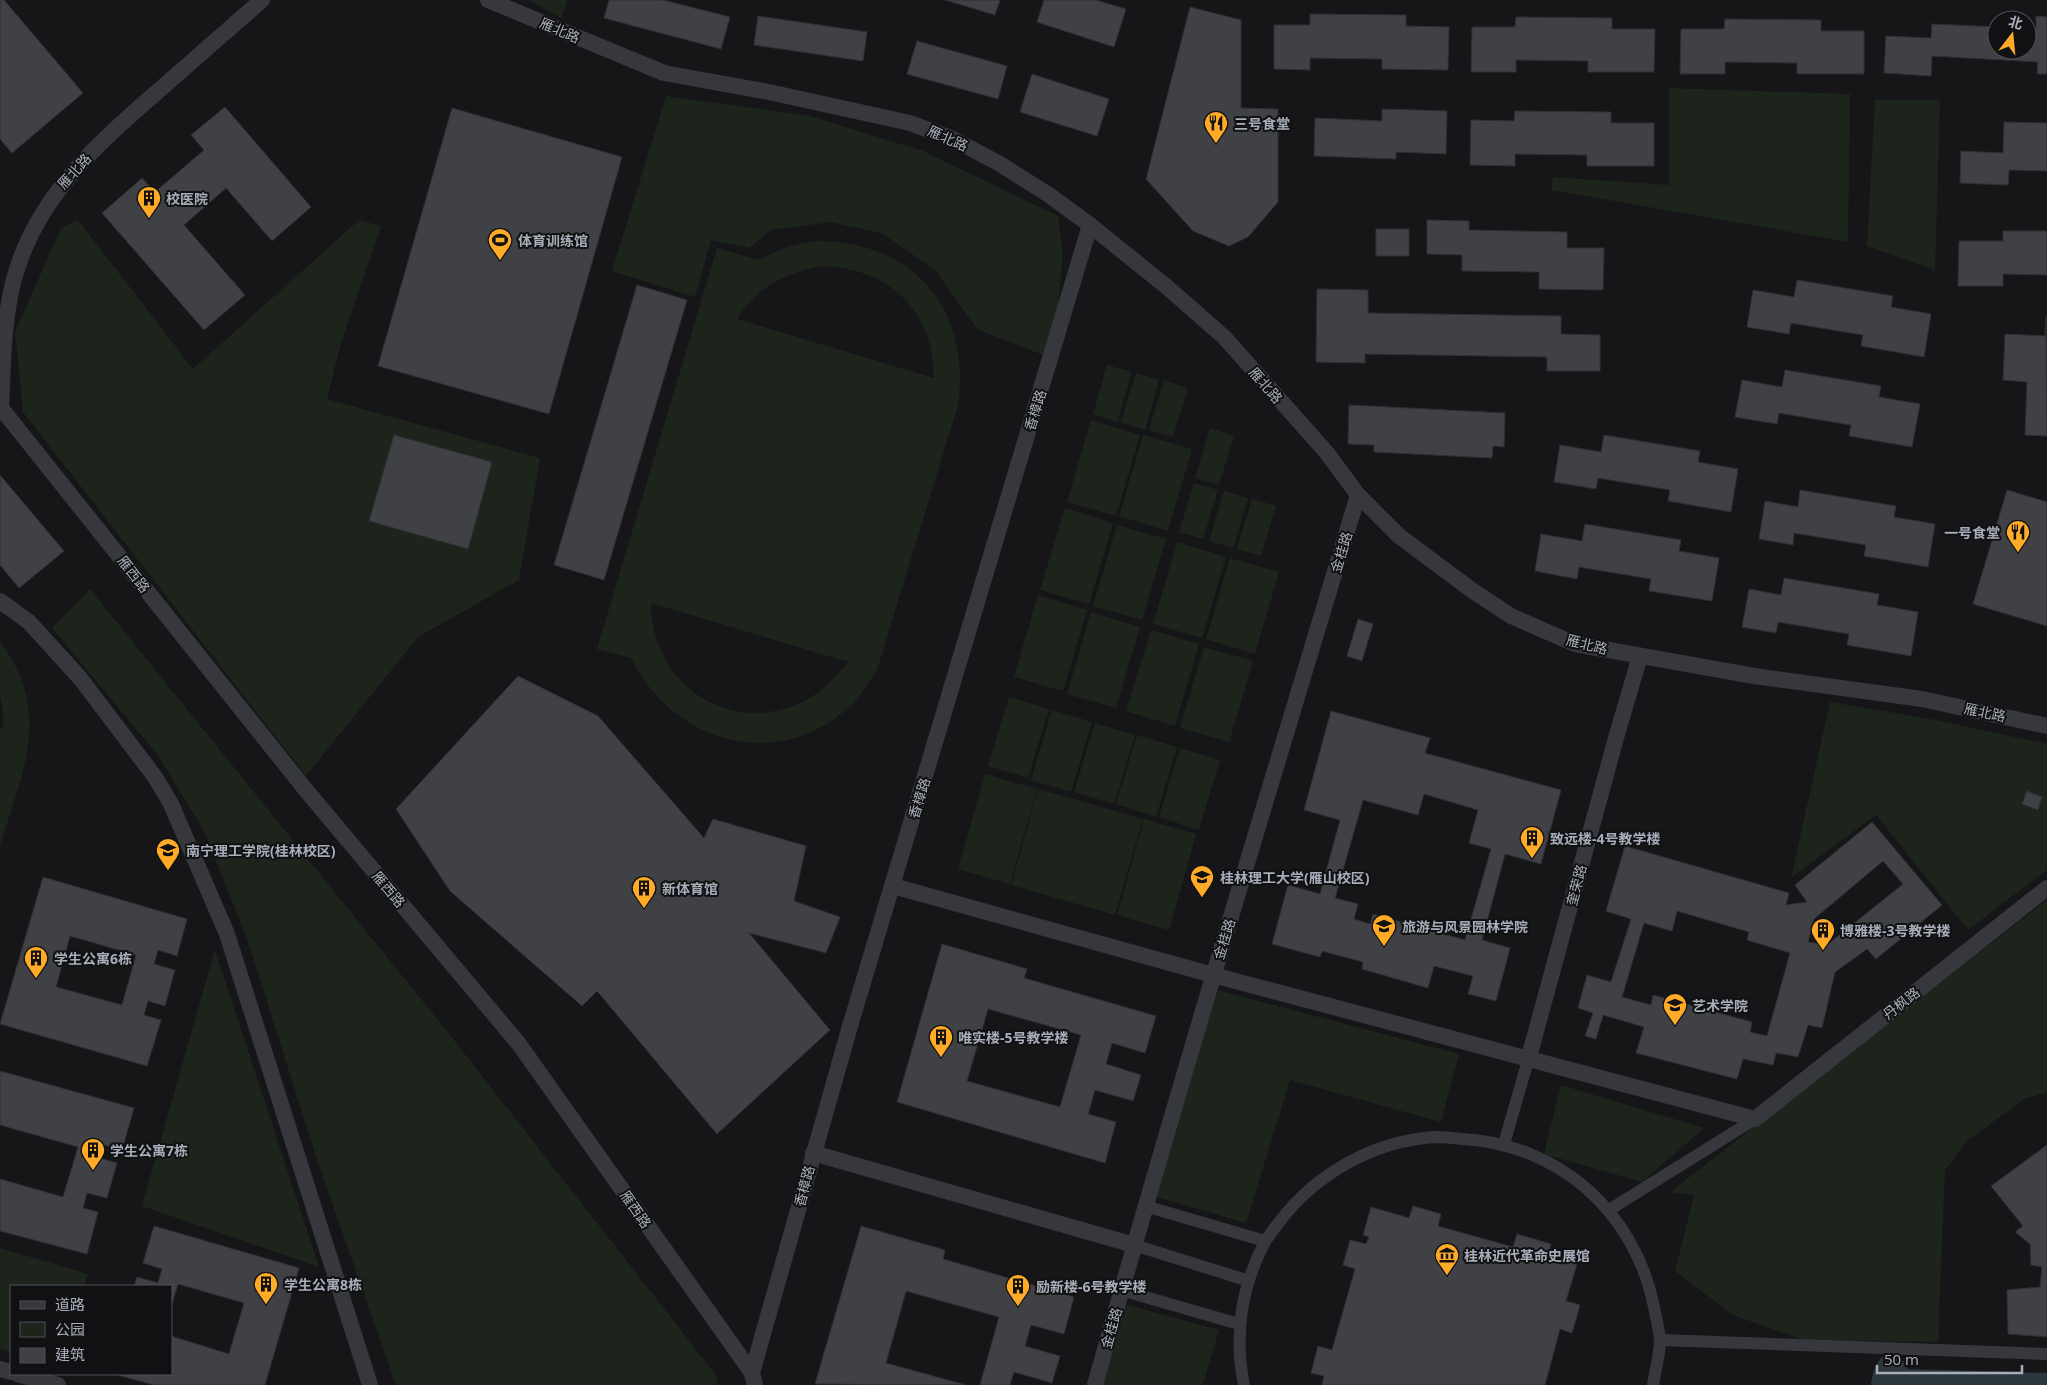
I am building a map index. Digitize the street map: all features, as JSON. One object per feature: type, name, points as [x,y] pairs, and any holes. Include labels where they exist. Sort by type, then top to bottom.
[{"type":"street","name":"雁北路","points":[[1,408],[5,323],[14,280],[24,249],[46,205],[65,179],[100,142],[262,0]]},
{"type":"street","name":"雁北路","points":[[488,0],[664,73],[769,92],[910,123],[932,130],[1000,164],[1049,195],[1090,225],[1167,287],[1224,337],[1326,453],[1358,495],[1399,536],[1473,591],[1512,616],[1575,644],[1754,676],[1922,698],[2047,726]]},
{"type":"street","name":"香樟路","points":[[754,1379],[813,1153],[1090,225]]},
{"type":"street","name":"雁西路","points":[[1,408],[305,789],[519,1044],[754,1379]]},
{"type":"street","name":"金桂路","points":[[1095,1385],[1213,975],[1358,495]]},
{"type":"street","points":[[0,601],[29,622],[80,678],[150,769],[171,804],[227,934],[370,1385]]},
{"type":"street","name":"奎荣路","points":[[1529,1058],[1640,656]]},
{"type":"street","points":[[892,886],[1213,975],[1755,1119]]},
{"type":"street","name":"丹枫路","points":[[1755,1119],[2047,888]]},
{"type":"street","points":[[1504,1144],[1529,1058]]},
{"type":"street","points":[[1609,1210],[1755,1119]]},
{"type":"street","points":[[1244,1385],[1239,1344],[1239,1324],[1249,1281],[1265,1241],[1287,1212],[1310,1189],[1338,1168],[1369,1152],[1400,1143],[1435,1137],[1470,1139],[1504,1144],[1536,1156],[1566,1173],[1609,1210],[1630,1243],[1648,1280],[1660,1340],[1653,1385]]},
{"type":"street","points":[[813,1153],[1134,1245],[1249,1281]]},
{"type":"street","points":[[1146,1206],[1265,1241]]},
{"type":"street","points":[[1121,1290],[1239,1324]]},
{"type":"street","points":[[1660,1340],[2047,1354]]},
{"type":"street","points":[[21,1375],[58,1385]]},
{"type":"green space","points":[[528,0],[567,0],[562,18]]},
{"type":"green space","points":[[1669,88],[1850,94],[1848,242],[1551,190],[1553,177],[1669,185]]},
{"type":"green space","points":[[666,96],[810,116],[923,151],[1058,216],[1063,256],[1058,308],[1043,355],[977,329],[935,270],[883,234],[832,222],[771,230],[749,248],[711,240],[695,297],[612,271]]},
{"type":"green space","points":[[1875,100],[1940,100],[1935,270],[1867,246]]},
{"type":"green space","points":[[78,220],[193,369],[359,220],[381,226],[341,343],[327,399],[540,458],[519,580],[418,637],[306,776],[23,412],[15,332],[61,228]]},
{"type":"green space","points":[[809,242],[851,244],[882,253],[907,268],[929,287],[945,311],[955,339],[960,370],[958,405],[877,670],[865,688],[852,704],[824,726],[793,738],[762,743],[730,740],[700,729],[673,711],[650,688],[631,658],[597,649],[717,248],[758,260],[787,248]],"holes":[[[823,266],[847,269],[868,275],[887,285],[903,298],[916,313],[926,332],[932,354],[934,378],[737,319],[754,298],[774,283],[797,272]],[[651,603],[848,662],[825,687],[796,705],[769,712],[742,712],[718,706],[696,693],[677,676],[663,655],[654,630]]]},
{"type":"green space","points":[[1107,365],[1132,372],[1117,422],[1093,414]]},
{"type":"green space","points":[[1136,373],[1159,380],[1145,430],[1121,422]]},
{"type":"green space","points":[[1164,380],[1188,388],[1173,437],[1149,430]]},
{"type":"green space","points":[[1091,420],[1140,435],[1116,516],[1067,502]]},
{"type":"green space","points":[[1210,428],[1234,436],[1219,485],[1195,478]]},
{"type":"green space","points":[[1143,435],[1192,449],[1168,531],[1119,516]]},
{"type":"green space","points":[[1194,483],[1218,490],[1203,539],[1179,532]]},
{"type":"green space","points":[[1224,491],[1248,498],[1233,548],[1209,541]]},
{"type":"green space","points":[[1252,499],[1276,506],[1261,556],[1237,549]]},
{"type":"green space","points":[[1065,508],[1113,523],[1089,604],[1040,590]]},
{"type":"green space","points":[[1117,525],[1166,539],[1142,620],[1093,606]]},
{"type":"green space","points":[[1177,542],[1226,557],[1202,638],[1153,624]]},
{"type":"green space","points":[[1230,558],[1279,572],[1255,654],[1206,639]]},
{"type":"green space","points":[[90,589],[450,1035],[716,1375],[718,1385],[396,1385],[318,1163],[248,941],[203,829],[156,753],[52,628]]},
{"type":"green space","points":[[1038,595],[1087,610],[1063,691],[1014,677]]},
{"type":"green space","points":[[1091,612],[1140,627],[1116,708],[1067,694]]},
{"type":"green space","points":[[1151,630],[1199,644],[1175,726],[1126,711]]},
{"type":"green space","points":[[0,641],[16,668],[26,693],[29,718],[24,767],[0,846],[0,729],[3,729],[3,710],[0,696]]},
{"type":"green space","points":[[1204,647],[1253,661],[1229,742],[1180,728]]},
{"type":"green space","points":[[1009,697],[1049,709],[1028,778],[988,766]]},
{"type":"green space","points":[[1830,702],[1936,720],[2047,744],[2047,870],[1968,930],[1876,815],[1791,878]]},
{"type":"green space","points":[[1052,710],[1092,722],[1071,792],[1031,780]]},
{"type":"green space","points":[[1095,723],[1135,735],[1114,804],[1074,792]]},
{"type":"green space","points":[[1137,735],[1177,747],[1156,817],[1116,804]]},
{"type":"green space","points":[[1180,748],[1220,760],[1199,830],[1159,817]]},
{"type":"green space","points":[[985,774],[1037,789],[1010,884],[958,869]]},
{"type":"green space","points":[[1038,789],[1143,819],[1115,915],[1011,885]]},
{"type":"green space","points":[[1144,819],[1196,834],[1169,930],[1117,915]]},
{"type":"green space","points":[[2047,900],[2047,1092],[2024,1099],[1967,1141],[1945,1170],[1938,1342],[1804,1340],[1733,1315],[1675,1271],[1694,1195],[1670,1192]]},
{"type":"green space","points":[[215,950],[319,1267],[142,1206]]},
{"type":"green space","points":[[1217,990],[1459,1054],[1441,1122],[1290,1080],[1246,1223],[1154,1196]]},
{"type":"green space","points":[[1561,1085],[1704,1128],[1642,1182],[1544,1154]]},
{"type":"green space","points":[[0,1248],[88,1274],[84,1285],[10,1285],[10,1352],[0,1349]]},
{"type":"green space","points":[[1124,1304],[1219,1330],[1203,1385],[1102,1385]]},
{"type":"shaded area","points":[[1893,1353],[1900,1357],[1908,1369],[2047,1373],[2047,1385],[1871,1385],[1877,1364],[1883,1356]]},
{"type":"building","points":[[0,0],[4,0],[83,93],[12,153],[0,139]]},
{"type":"building","points":[[609,0],[663,0],[730,17],[721,49],[604,18]]},
{"type":"building","points":[[945,0],[1000,0],[995,15]]},
{"type":"building","points":[[1044,0],[1096,0],[1126,9],[1114,47],[1037,22]]},
{"type":"building","name":"三号食堂","points":[[1190,7],[1241,20],[1241,108],[1278,109],[1278,202],[1248,237],[1229,246],[1193,231],[1146,179]]},
{"type":"building","points":[[1310,14],[1406,15],[1406,26],[1449,27],[1448,70],[1382,69],[1382,59],[1310,58],[1310,70],[1274,69],[1274,25],[1310,25]]},
{"type":"building","points":[[758,16],[867,32],[863,61],[754,45]]},
{"type":"building","points":[[2037,16],[2047,17],[2047,74],[2037,74],[2038,62],[2003,60],[2037,60]]},
{"type":"building","points":[[1516,17],[1612,18],[1612,29],[1655,29],[1654,72],[1588,72],[1588,61],[1516,60],[1516,72],[1471,72],[1472,27],[1515,27]]},
{"type":"building","points":[[1725,19],[1821,20],[1821,31],[1864,31],[1864,74],[1797,74],[1797,63],[1725,62],[1725,74],[1680,74],[1681,29],[1724,29]]},
{"type":"building","points":[[1932,24],[1987,27],[1987,59],[1932,56],[1931,76],[1884,73],[1886,36],[1931,38]]},
{"type":"building","points":[[917,41],[1007,66],[998,99],[907,74]]},
{"type":"building","points":[[1032,74],[1109,99],[1097,136],[1020,112]]},
{"type":"building","name":"校医院","points":[[225,107],[311,207],[272,241],[226,188],[184,225],[245,295],[204,330],[102,213],[142,178],[155,192],[204,150],[191,135]]},
{"type":"building","name":"体育训练馆","points":[[452,108],[622,157],[549,414],[378,366]]},
{"type":"building","points":[[1382,109],[1447,111],[1446,154],[1396,152],[1396,159],[1314,156],[1315,118],[1382,121]]},
{"type":"building","points":[[1515,111],[1611,112],[1611,123],[1654,123],[1654,166],[1587,166],[1587,155],[1515,154],[1515,166],[1470,165],[1471,120],[1514,121]]},
{"type":"building","points":[[2004,122],[2047,123],[2047,171],[2009,170],[2008,185],[1960,183],[1961,151],[2003,153]]},
{"type":"building","points":[[1427,220],[1469,221],[1469,230],[1567,232],[1567,248],[1604,248],[1603,290],[1539,289],[1539,272],[1462,271],[1462,255],[1427,254]]},
{"type":"building","points":[[1376,229],[1409,229],[1409,256],[1376,256]]},
{"type":"building","points":[[2003,231],[2047,231],[2047,275],[2003,274],[2003,286],[1958,286],[1959,241],[2003,241]]},
{"type":"building","points":[[1797,280],[1893,296],[1891,307],[1931,314],[1924,357],[1861,346],[1863,335],[1791,323],[1789,334],[1747,327],[1753,290],[1794,297]]},
{"type":"building","points":[[637,285],[687,300],[604,580],[554,565]]},
{"type":"building","points":[[1317,289],[1368,290],[1368,313],[1561,316],[1561,334],[1600,335],[1600,371],[1547,371],[1547,357],[1365,354],[1365,363],[1316,362]]},
{"type":"building","points":[[2046,316],[2047,436],[2025,435],[2027,382],[2003,380],[2005,334],[2045,336]]},
{"type":"building","points":[[1785,370],[1881,386],[1879,397],[1920,404],[1912,447],[1849,436],[1851,425],[1779,413],[1777,424],[1735,417],[1742,380],[1782,387]]},
{"type":"building","points":[[1349,405],[1505,413],[1504,447],[1493,446],[1492,458],[1374,452],[1374,445],[1348,444]]},
{"type":"building","points":[[394,435],[492,462],[468,549],[369,521]]},
{"type":"building","points":[[1604,435],[1700,451],[1698,462],[1738,469],[1731,512],[1668,501],[1670,490],[1598,478],[1596,489],[1554,482],[1560,445],[1601,452]]},
{"type":"building","points":[[0,475],[64,551],[19,588],[0,565]]},
{"type":"building","points":[[1800,490],[1896,506],[1894,517],[1935,524],[1928,567],[1864,556],[1866,545],[1794,533],[1793,545],[1759,539],[1765,501],[1798,507]]},
{"type":"building","name":"一号食堂","points":[[2007,490],[2047,502],[2047,626],[1973,604]]},
{"type":"building","points":[[1585,524],[1681,540],[1679,551],[1719,558],[1712,601],[1649,591],[1651,579],[1579,567],[1577,579],[1535,571],[1541,534],[1582,541]]},
{"type":"building","points":[[1784,578],[1879,594],[1877,605],[1918,612],[1911,656],[1847,645],[1849,634],[1778,622],[1776,633],[1742,627],[1749,589],[1781,595]]},
{"type":"building","points":[[1358,619],[1373,624],[1362,661],[1347,656]]},
{"type":"building","name":"新体育馆","points":[[518,676],[598,716],[704,838],[713,819],[806,846],[794,901],[840,917],[826,953],[749,933],[830,1030],[717,1134],[597,991],[582,1006],[450,891],[396,809]]},
{"type":"building","name":"致远楼-4号教学楼","points":[[1331,711],[1430,738],[1425,753],[1561,790],[1541,864],[1505,854],[1482,940],[1510,948],[1496,1001],[1468,994],[1473,976],[1434,966],[1428,988],[1362,969],[1363,962],[1322,951],[1320,957],[1272,944],[1288,885],[1320,894],[1340,820],[1304,810]],"holes":[[[1424,794],[1478,810],[1469,843],[1491,849],[1465,940],[1373,914],[1370,924],[1354,919],[1358,904],[1335,898],[1363,800],[1418,815]]]},
{"type":"building","points":[[2027,791],[2042,797],[2038,810],[2022,804]]},
{"type":"building","name":"博雅楼-3号教学楼","points":[[1872,822],[1942,905],[1876,959],[1867,949],[1835,972],[1822,1028],[1808,1025],[1798,1057],[1776,1053],[1773,1065],[1743,1059],[1737,1079],[1636,1053],[1644,1027],[1603,1015],[1596,1039],[1585,1036],[1593,1013],[1578,1008],[1587,975],[1611,982],[1631,919],[1606,911],[1625,846],[1789,893],[1786,905],[1807,902],[1795,885]],"holes":[[[1883,861],[1903,884],[1827,945],[1808,942],[1814,919]],[[1677,911],[1749,932],[1747,940],[1790,953],[1767,1036],[1750,1032],[1752,1022],[1653,995],[1651,1005],[1622,997],[1644,923],[1672,931]]]},
{"type":"building","name":"学生公寓6栋","points":[[43,877],[187,919],[177,956],[158,950],[154,964],[175,970],[165,1006],[148,1001],[144,1015],[161,1020],[147,1066],[0,1024]],"holes":[[[70,936],[136,955],[122,1005],[56,987]]]},
{"type":"building","name":"唯实楼-5号教学楼","points":[[942,944],[1027,969],[1024,978],[1156,1016],[1145,1053],[1112,1043],[1106,1064],[1141,1075],[1133,1101],[1095,1090],[1088,1114],[1116,1122],[1105,1163],[897,1102]],"holes":[[[988,1009],[1081,1035],[1060,1107],[967,1081]]]},
{"type":"building","name":"学生公寓7栋","points":[[0,1071],[134,1108],[122,1150],[104,1145],[100,1158],[117,1163],[107,1198],[87,1193],[83,1208],[98,1212],[87,1254],[0,1231],[0,1179],[63,1197],[78,1147],[0,1125]]},
{"type":"building","points":[[2047,1145],[2047,1337],[2008,1334],[2007,1290],[2040,1287],[2042,1267],[2031,1265],[2030,1244],[2015,1232],[2023,1226],[1991,1186]]},
{"type":"building","points":[[1413,1206],[1441,1214],[1438,1226],[1513,1247],[1517,1234],[1551,1244],[1548,1256],[1577,1264],[1566,1301],[1580,1305],[1572,1333],[1560,1329],[1545,1385],[1322,1385],[1324,1376],[1311,1373],[1318,1346],[1332,1350],[1355,1269],[1343,1265],[1350,1240],[1366,1244],[1369,1237],[1363,1235],[1371,1207],[1409,1218]]},
{"type":"building","name":"学生公寓8栋","points":[[154,1226],[299,1268],[265,1385],[154,1385],[118,1375],[172,1375],[172,1336],[229,1354],[244,1303],[178,1284],[172,1304],[172,1285],[134,1285],[137,1277],[158,1283],[162,1269],[143,1263]]},
{"type":"building","name":"励新楼-6号教学楼","points":[[861,1226],[945,1250],[943,1259],[1074,1297],[1064,1334],[1031,1325],[1025,1346],[1060,1356],[1052,1383],[1014,1372],[1010,1385],[980,1385],[999,1317],[906,1291],[886,1363],[966,1385],[815,1384]]},
{"type":"place","name":"三号食堂","points":[[1216,144]]},
{"type":"place","name":"校医院","points":[[149,219]]},
{"type":"place","name":"体育训练馆","points":[[500,261]]},
{"type":"place","name":"一号食堂","points":[[2018,553]]},
{"type":"place","name":"致远楼-4号教学楼","points":[[1532,859]]},
{"type":"place","name":"南宁理工学院(桂林校区)","points":[[168,871]]},
{"type":"place","name":"桂林理工大学(雁山校区)","points":[[1202,898]]},
{"type":"place","name":"新体育馆","points":[[644,909]]},
{"type":"place","name":"旅游与风景园林学院","points":[[1384,947]]},
{"type":"place","name":"博雅楼-3号教学楼","points":[[1823,951]]},
{"type":"place","name":"学生公寓6栋","points":[[36,979]]},
{"type":"place","name":"艺术学院","points":[[1675,1026]]},
{"type":"place","name":"唯实楼-5号教学楼","points":[[941,1058]]},
{"type":"place","name":"学生公寓7栋","points":[[93,1171]]},
{"type":"place","name":"桂林近代革命史展馆","points":[[1447,1276]]},
{"type":"place","name":"学生公寓8栋","points":[[266,1305]]},
{"type":"place","name":"励新楼-6号教学楼","points":[[1018,1307]]}]
